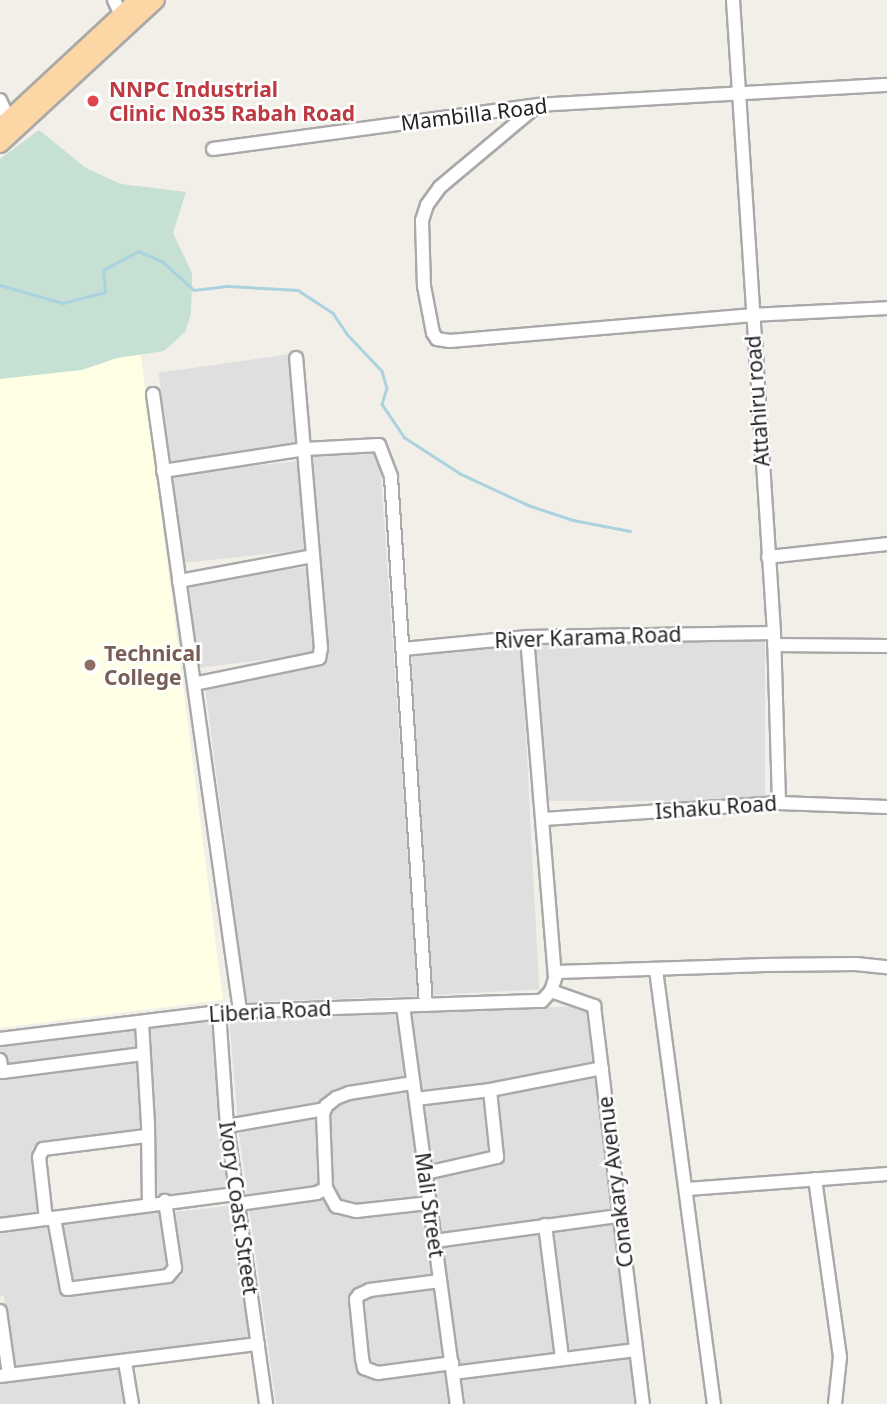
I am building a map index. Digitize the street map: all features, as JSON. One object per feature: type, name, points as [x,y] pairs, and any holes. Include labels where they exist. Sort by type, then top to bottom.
[{"type":"main road","points":[[4,123],[137,0]]},
{"type":"main road","points":[[0,144],[156,0]]},
{"type":"street","points":[[114,0],[121,15]]},
{"type":"street","name":"Attahiru road","points":[[733,0],[751,315],[774,639],[779,803]]},
{"type":"street","name":"Mambilla Road","points":[[213,149],[538,105],[887,85]]},
{"type":"street","points":[[0,100],[4,123]]},
{"type":"street","points":[[538,105],[440,187],[427,205],[422,220],[424,286],[433,333],[438,339],[450,341],[751,315],[887,308]]},
{"type":"street","points":[[194,684],[318,658],[321,648],[296,358]]},
{"type":"street","points":[[153,394],[240,1011]]},
{"type":"street","points":[[163,471],[305,449],[379,445],[391,477],[426,1006]]},
{"type":"street","points":[[768,557],[887,544]]},
{"type":"street","points":[[180,581],[312,556]]},
{"type":"street","points":[[527,636],[555,975],[546,996]]},
{"type":"street","name":"River Karama Road","points":[[403,649],[527,636],[774,639],[887,646]]},
{"type":"street","name":"Ishaku Road","points":[[544,819],[779,803],[887,807]]},
{"type":"street","points":[[555,975],[557,972],[765,965],[887,967]]},
{"type":"street","points":[[656,970],[714,1404]]},
{"type":"street","name":"Liberia Road","points":[[0,1039],[219,1012],[426,1006],[546,996]]},
{"type":"street","name":"Conakary Avenue","points":[[546,996],[594,1006],[643,1404]]},
{"type":"street","name":"Mali Street","points":[[403,1006],[457,1404]]},
{"type":"street","name":"Ivory Coast Street","points":[[219,1012],[227,1126],[266,1404]]},
{"type":"street","points":[[142,1023],[149,1203]]},
{"type":"street","points":[[0,1060],[2,1072],[143,1054]]},
{"type":"street","points":[[416,1099],[490,1090],[602,1068]]},
{"type":"street","points":[[227,1126],[325,1109],[336,1098],[349,1093],[413,1083]]},
{"type":"street","points":[[426,1173],[497,1157],[490,1090]]},
{"type":"street","points":[[325,1109],[326,1188],[336,1206],[356,1211],[428,1203]]},
{"type":"street","points":[[146,1136],[43,1149],[40,1157],[50,1218],[67,1289],[168,1276],[175,1268],[165,1201]]},
{"type":"street","points":[[687,1189],[887,1174]]},
{"type":"street","points":[[815,1180],[840,1357],[835,1404]]},
{"type":"street","points":[[0,1225],[165,1201],[317,1193],[326,1188]]},
{"type":"street","points":[[435,1241],[618,1216]]},
{"type":"street","points":[[545,1226],[562,1357]]},
{"type":"street","points":[[440,1281],[370,1290],[359,1295],[356,1299],[364,1368],[371,1371],[452,1368],[636,1350]]},
{"type":"street","points":[[0,1311],[5,1375],[125,1362],[258,1343]]},
{"type":"street","points":[[125,1362],[132,1404]]},
{"type":"shaded area","points":[[39,130],[86,168],[121,184],[186,192],[173,233],[192,273],[191,314],[185,332],[164,351],[117,358],[82,370],[0,379],[0,159]]},
{"type":"shaded area","name":"Technical College","points":[[133,293],[223,1000],[0,1028],[0,303]]},
{"type":"shaded area","points":[[291,354],[304,443],[171,462],[158,373]]},
{"type":"shaded area","points":[[379,450],[418,996],[246,1002],[205,687],[326,665],[313,454]]},
{"type":"shaded area","points":[[300,461],[309,550],[182,563],[173,474]]},
{"type":"shaded area","points":[[307,567],[318,653],[198,668],[188,582]]},
{"type":"shaded area","points":[[531,637],[765,637],[765,801],[531,801]]},
{"type":"shaded area","points":[[521,642],[539,990],[429,995],[411,648]]},
{"type":"shaded area","points":[[588,1006],[640,1404],[276,1404],[239,1134],[229,1018]]},
{"type":"shaded area","points":[[212,1021],[231,1186],[152,1197],[142,1132],[32,1148],[41,1216],[0,1221],[0,1043]]},
{"type":"shaded area","points":[[236,1205],[252,1336],[14,1368],[4,1296],[0,1296],[0,1230],[53,1223],[64,1292],[183,1276],[174,1212]]},
{"type":"shaded area","points":[[164,1208],[169,1273],[60,1280],[55,1216]]},
{"type":"shaded area","points":[[119,1364],[125,1404],[0,1404],[0,1383]]},
{"type":"waterway","points":[[0,285],[63,303],[105,292],[103,270],[138,251],[162,261],[194,290],[228,286],[298,290],[333,313],[347,334],[382,371],[387,388],[382,404],[404,437],[461,474],[528,505],[573,520],[630,531]]},
{"type":"place","name":"NNPC Industrial Clinic No35 Rabah Road","points":[[93,101]]},
{"type":"place","name":"Technical College","points":[[90,665]]}]
